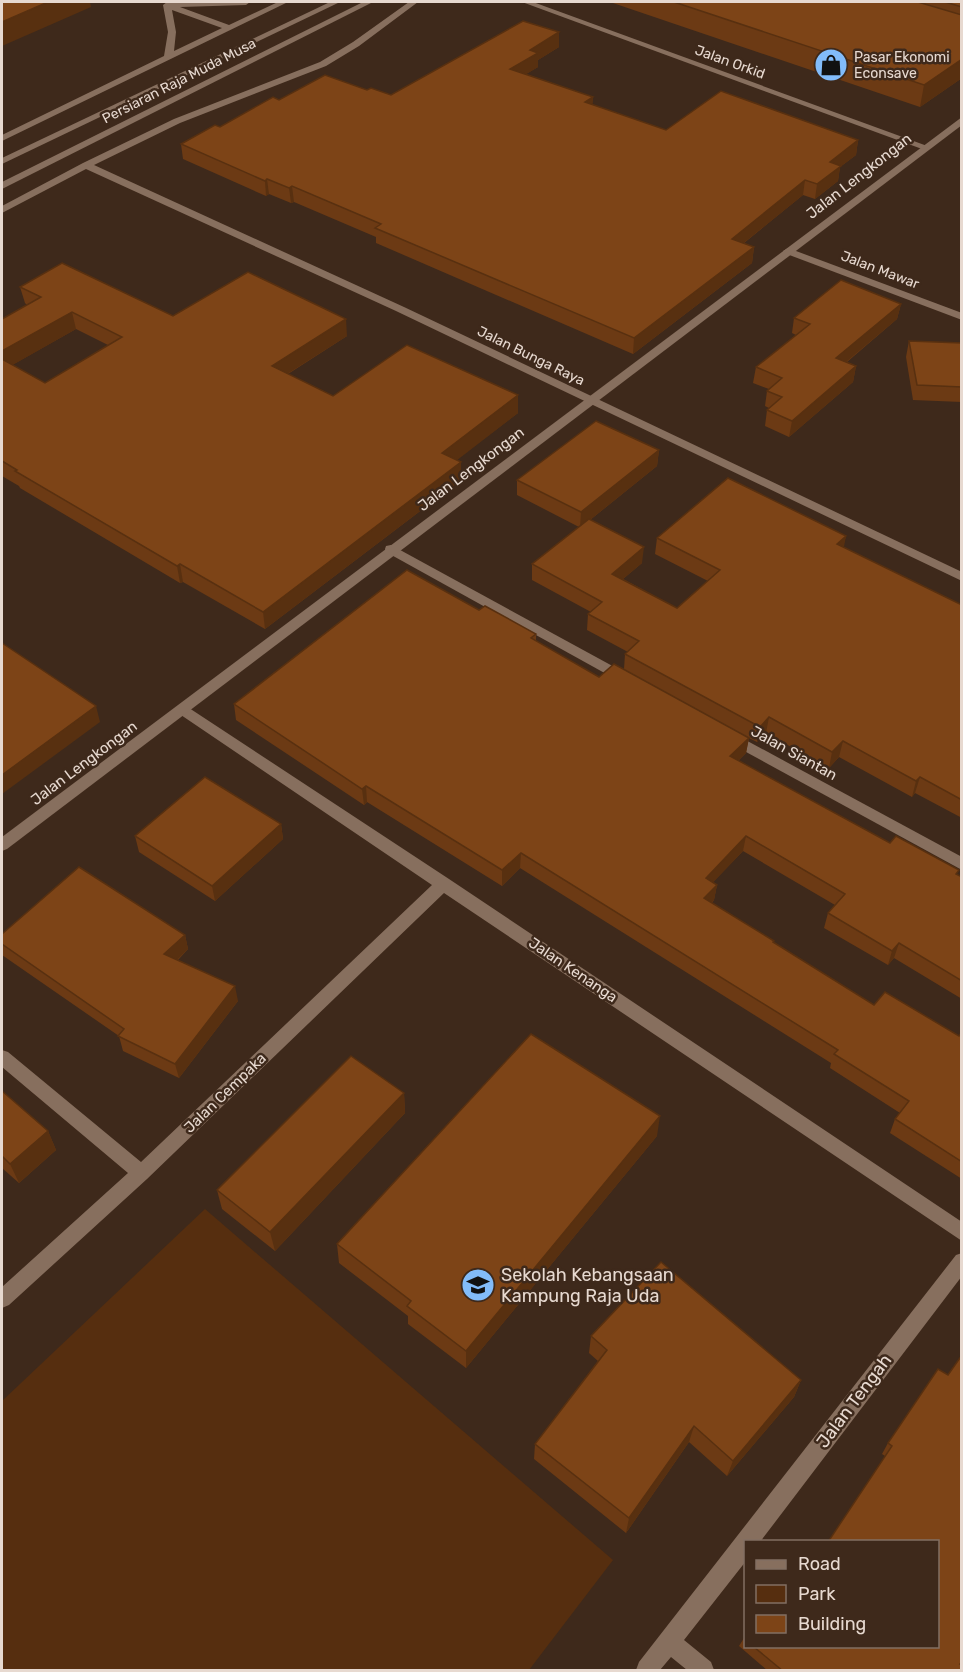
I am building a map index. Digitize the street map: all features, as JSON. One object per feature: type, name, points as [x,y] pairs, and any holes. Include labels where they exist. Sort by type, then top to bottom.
[{"type":"street","points":[[162,3],[246,2]]},
{"type":"street","points":[[2,138],[284,2]]},
{"type":"street","name":"Persiaran Raja Muda Musa","points":[[2,161],[336,2]]},
{"type":"street","name":"Persiaran Raja Muda Musa","points":[[2,186],[369,2]]},
{"type":"street","points":[[2,210],[177,120],[323,64],[356,44],[414,2]]},
{"type":"street","name":"Jalan Orkid","points":[[526,2],[925,147]]},
{"type":"street","points":[[162,3],[229,28]]},
{"type":"street","points":[[162,3],[173,32],[174,43],[168,57]]},
{"type":"street","name":"Jalan Lengkongan","points":[[2,845],[962,120]]},
{"type":"street","name":"Jalan Bunga Raya","points":[[86,165],[400,309],[588,401],[962,577]]},
{"type":"street","name":"Jalan Mawar","points":[[788,251],[962,317]]},
{"type":"street","points":[[391,549],[640,687]]},
{"type":"street","name":"Jalan Kenanga","points":[[183,709],[962,1233]]},
{"type":"street","name":"Jalan Siantan","points":[[712,727],[962,864]]},
{"type":"street","name":"Jalan Cempaka","points":[[2,1299],[141,1173],[444,883]]},
{"type":"street","points":[[2,1057],[141,1173]]},
{"type":"street","name":"Jalan Tengah","points":[[748,1540],[962,1261]]},
{"type":"street","name":"Jalan Tengah","points":[[647,1671],[744,1546]]},
{"type":"street","points":[[670,1642],[703,1671]]},
{"type":"green space","points":[[205,1209],[613,1560],[529,1670],[2,1670],[2,1401]]},
{"type":"building","points":[[2,2],[48,2],[2,22]]},
{"type":"building","points":[[674,2],[918,2],[962,15],[962,59],[924,85]]},
{"type":"building","points":[[945,2],[962,2],[962,7]]},
{"type":"building","points":[[523,21],[559,32],[530,50],[538,53],[510,69],[593,97],[585,102],[666,130],[721,91],[858,140],[830,162],[841,166],[817,184],[805,180],[732,239],[754,247],[634,338],[375,228],[381,224],[292,186],[289,188],[267,179],[265,181],[181,144],[215,125],[220,127],[273,97],[279,100],[325,75],[367,90],[371,88],[391,95]]},
{"type":"building","points":[[62,263],[173,316],[248,272],[346,319],[272,366],[333,396],[407,345],[518,395],[442,453],[461,462],[263,612],[180,564],[177,566],[15,471],[17,470],[2,461],[2,359],[45,383],[122,337],[72,312],[2,351],[2,319],[41,297],[20,287]]},
{"type":"building","points":[[841,280],[901,304],[836,358],[856,366],[792,421],[767,410],[782,397],[767,391],[782,378],[756,367],[810,324],[794,318]]},
{"type":"building","points":[[909,341],[962,343],[962,387],[917,385]]},
{"type":"building","points":[[596,421],[659,450],[581,512],[517,480]]},
{"type":"building","points":[[728,478],[846,536],[837,544],[962,605],[962,800],[920,777],[916,781],[843,741],[832,752],[769,717],[760,727],[625,654],[639,641],[588,614],[602,602],[532,564],[589,519],[644,547],[612,574],[677,608],[720,570],[657,538]]},
{"type":"building","points":[[407,570],[479,610],[485,606],[536,634],[531,638],[599,677],[614,664],[749,738],[730,756],[890,843],[896,836],[959,870],[956,874],[962,877],[962,981],[899,943],[892,951],[828,913],[845,894],[746,836],[706,878],[717,885],[704,898],[874,1005],[885,992],[959,1036],[962,1032],[962,1162],[895,1119],[909,1101],[834,1054],[838,1050],[521,853],[502,870],[366,786],[362,789],[234,704]]},
{"type":"building","points":[[2,643],[96,706],[2,775]]},
{"type":"building","points":[[205,777],[281,824],[212,886],[135,836]]},
{"type":"building","points":[[79,867],[185,935],[164,954],[235,986],[175,1064],[118,1036],[124,1029],[2,944],[2,934]]},
{"type":"building","points":[[531,1034],[660,1116],[466,1351],[407,1306],[411,1301],[337,1244]]},
{"type":"building","points":[[351,1056],[404,1093],[270,1232],[217,1190]]},
{"type":"building","points":[[2,1091],[48,1131],[10,1164],[2,1156]]},
{"type":"building","points":[[661,1262],[801,1380],[733,1461],[694,1426],[629,1518],[535,1444],[607,1350],[591,1336]]},
{"type":"building","points":[[962,1355],[962,1662],[960,1664],[962,1671],[783,1671],[755,1648],[939,1648],[939,1540],[829,1540],[892,1446],[888,1443],[938,1369],[948,1375]]},
{"type":"place","name":"Pasar Ekonomi Econsave","points":[[831,65]]},
{"type":"place","name":"Sekolah Kebangsaan Kampung Raja Uda","points":[[478,1285]]}]
